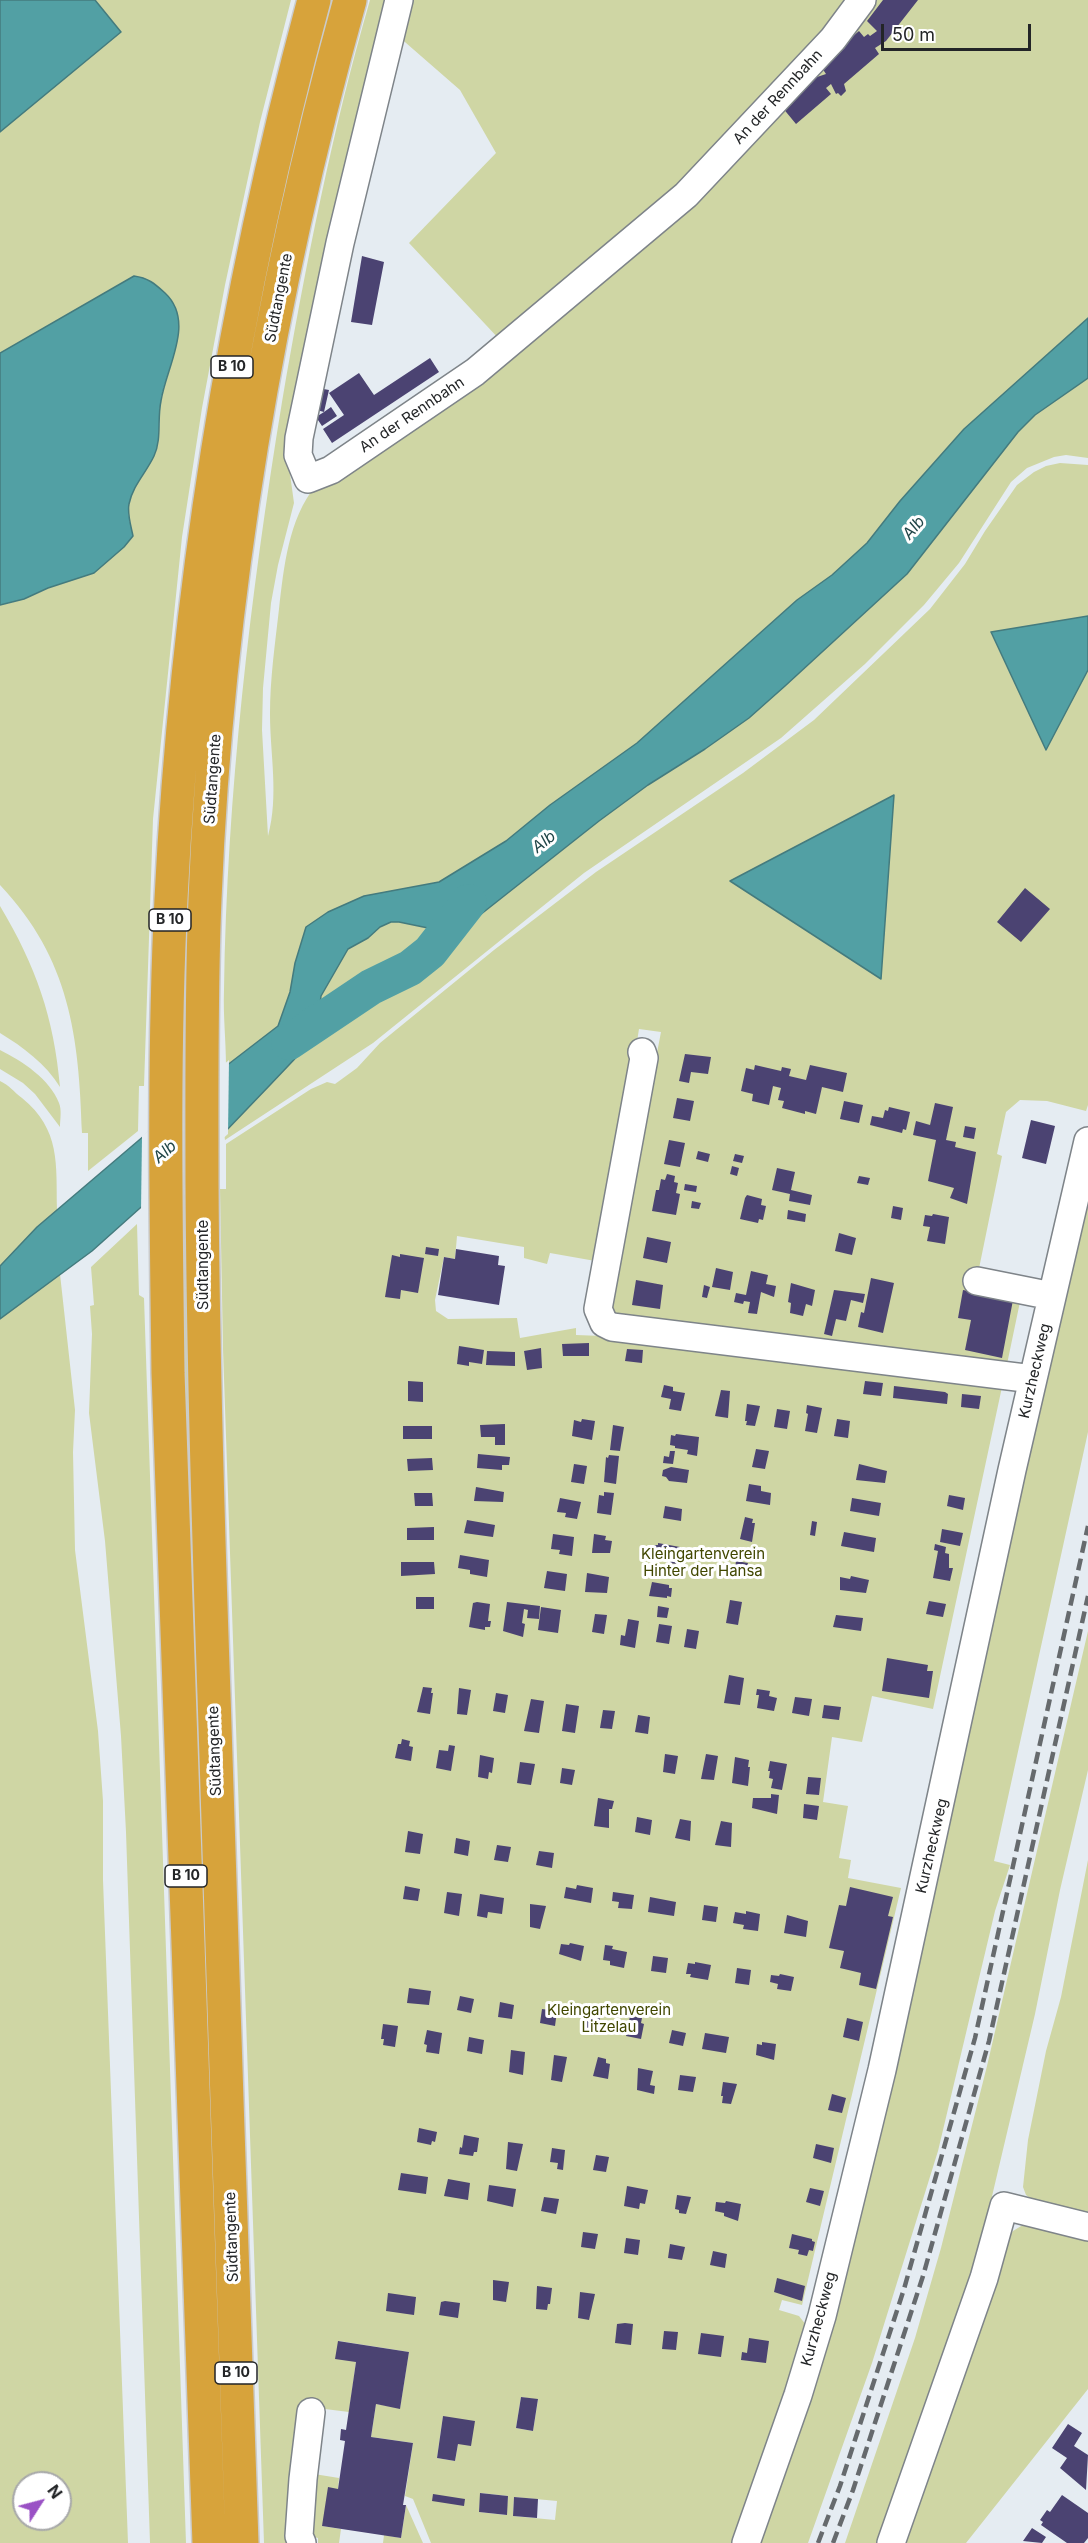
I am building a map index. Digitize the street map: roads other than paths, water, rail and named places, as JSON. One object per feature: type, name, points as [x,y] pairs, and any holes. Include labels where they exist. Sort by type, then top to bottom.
[{"type":"highway","name":"B 10","points":[[208,2543],[168,1372],[166,1100],[171,900],[183,740],[200,571],[225,403],[247,286],[314,0]]},
{"type":"highway","name":"Südtangente","points":[[242,2543],[203,1372],[201,1071],[205,897],[215,739],[234,570],[260,403],[281,285],[308,161],[350,0]]},
{"type":"street","name":"An der Rennbahn","points":[[399,0],[340,243],[299,438],[298,455],[308,479],[331,470],[475,372],[686,195],[833,39],[862,0]]},
{"type":"street","points":[[642,1052],[644,1058],[598,1309],[604,1323],[612,1327],[1033,1379]]},
{"type":"street","name":"Kurzheckweg","points":[[746,2543],[798,2395],[827,2294],[882,2070],[1033,1379],[1088,1141]]},
{"type":"street","points":[[977,1281],[1052,1296]]},
{"type":"street","points":[[891,2543],[984,2278],[1004,2206],[1088,2227]]},
{"type":"street","points":[[302,2543],[299,2536],[311,2412]]},
{"type":"water","points":[[0,0],[95,0],[121,32],[0,132]]},
{"type":"water","points":[[134,276],[151,282],[165,293],[174,305],[179,331],[161,401],[156,449],[151,462],[133,491],[129,504],[133,536],[94,573],[48,588],[24,599],[0,605],[0,353]]},
{"type":"water","name":"Alb","points":[[1088,318],[1088,378],[1035,415],[1018,432],[907,574],[749,718],[648,785],[599,821],[442,945],[438,941],[437,933],[428,928],[391,922],[348,949],[321,996],[318,1024],[307,1046],[224,1133],[92,1251],[0,1319],[0,1266],[37,1227],[226,1066],[278,1026],[290,992],[295,963],[306,927],[328,912],[364,896],[439,882],[506,841],[550,805],[637,743],[797,600],[832,575],[867,543],[900,501],[964,429]]},
{"type":"water","points":[[1088,616],[1088,670],[1046,750],[991,632]]},
{"type":"water","points":[[894,795],[881,979],[730,881]]},
{"type":"waterway","points":[[289,1042],[371,987],[410,968],[430,952],[469,902]]},
{"type":"railway","points":[[818,2543],[840,2486],[904,2289],[975,2038],[1088,1526]]},
{"type":"railway","points":[[833,2543],[853,2490],[923,2276],[989,2041],[1088,1596]]},
{"type":"park label","name":"Kleingartenverein Hinter der Hansa","points":[[703,1562]]},
{"type":"park label","name":"Kleingartenverein Litzelau","points":[[609,2018]]}]
